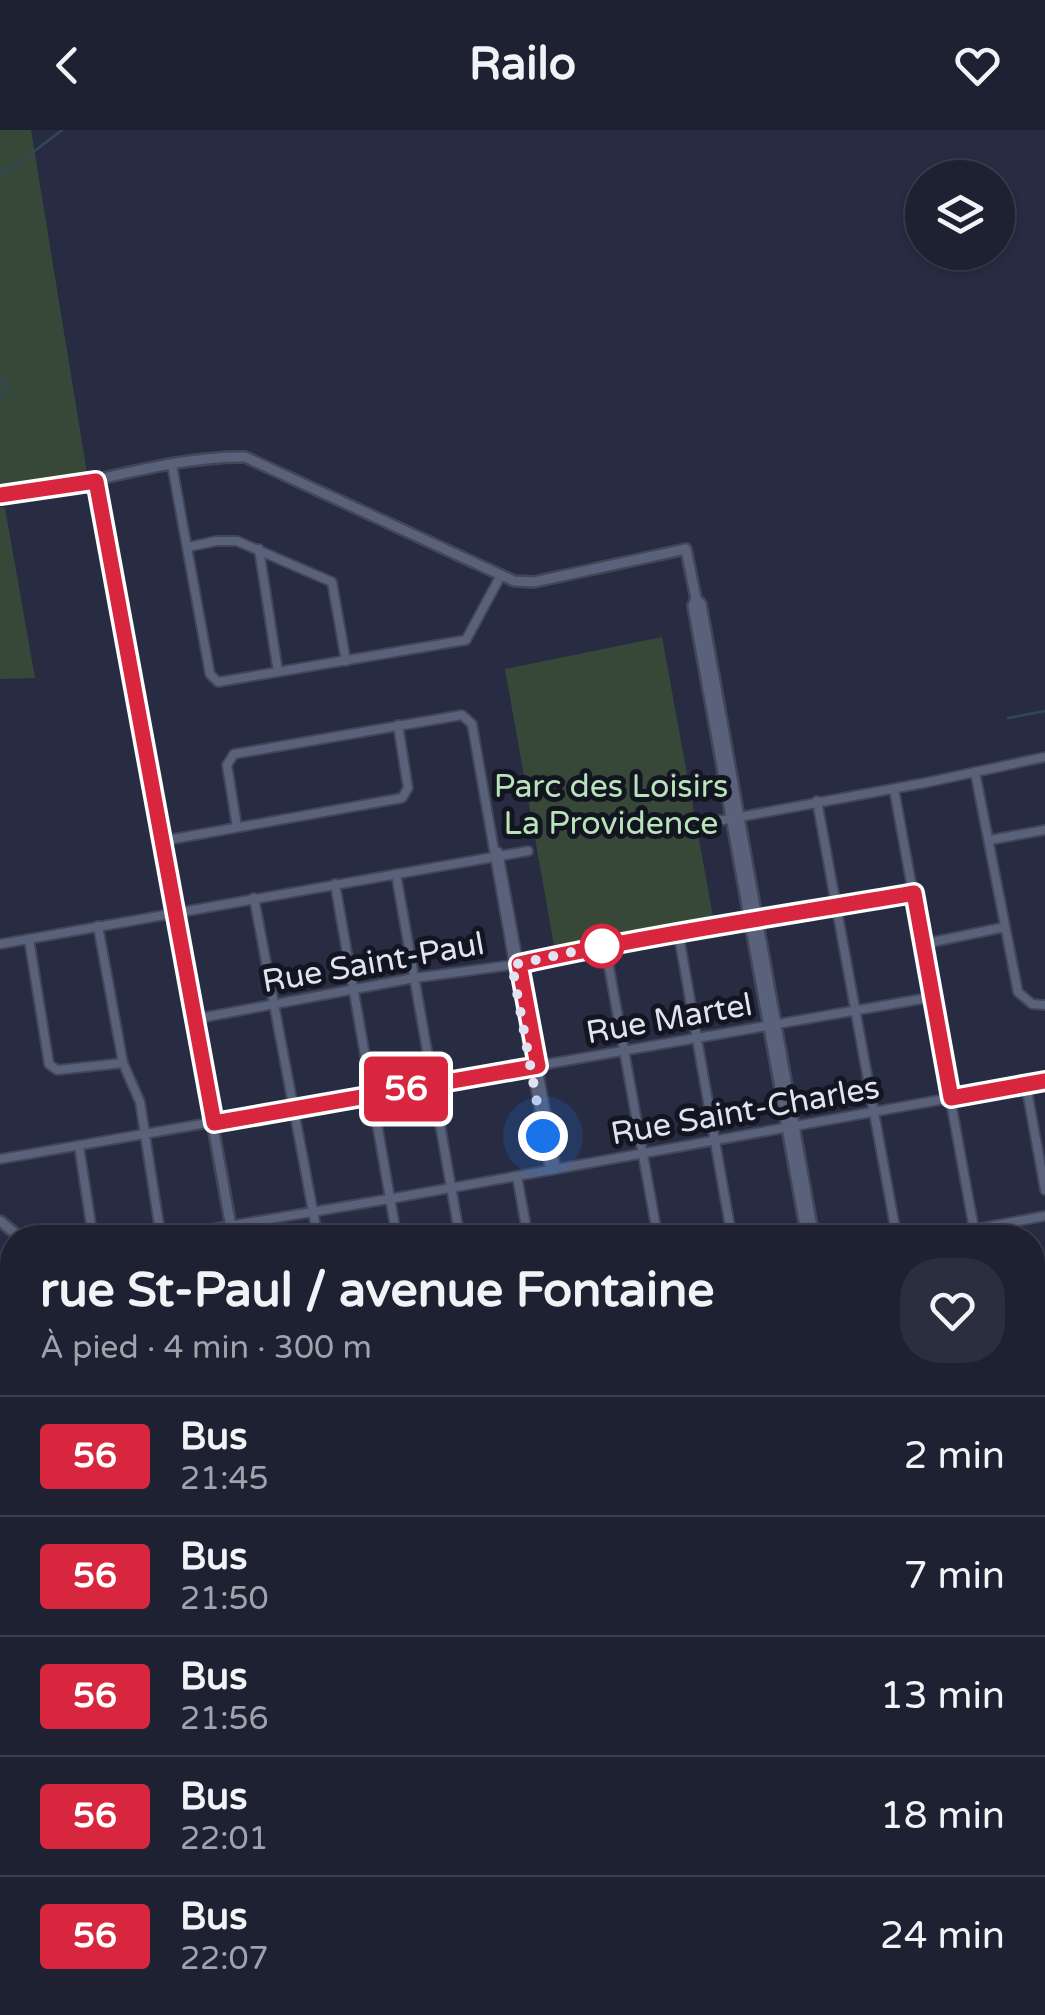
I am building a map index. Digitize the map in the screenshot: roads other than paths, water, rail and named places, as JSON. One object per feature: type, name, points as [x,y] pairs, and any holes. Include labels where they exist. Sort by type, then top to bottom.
[{"type":"street","points":[[0,495],[216,457],[245,458],[500,577],[534,582],[686,549],[696,600],[693,606],[811,1225]]},
{"type":"street","points":[[172,466],[212,678],[222,682],[466,640],[500,577]]},
{"type":"street","points":[[96,481],[231,1225]]},
{"type":"street","points":[[188,548],[216,541],[238,541],[332,582],[346,661]]},
{"type":"street","points":[[259,549],[278,672]]},
{"type":"street","points":[[237,827],[227,765],[234,754],[462,715],[472,724],[553,1170]]},
{"type":"street","points":[[162,841],[406,795],[398,725]]},
{"type":"street","points":[[702,820],[894,789],[1045,757]]},
{"type":"street","points":[[975,772],[1018,992],[1032,1004],[1045,1005]]},
{"type":"street","points":[[894,789],[973,1225]]},
{"type":"street","points":[[817,801],[895,1225]]},
{"type":"street","points":[[990,840],[1045,830]]},
{"type":"street","points":[[0,944],[528,851]]},
{"type":"street","points":[[396,874],[458,1225]]},
{"type":"street","points":[[335,884],[394,1225]]},
{"type":"street","name":"Rue Saint-Paul","points":[[195,1019],[414,978],[515,964],[678,931],[914,893]]},
{"type":"street","points":[[254,898],[316,1225]]},
{"type":"street","points":[[98,926],[123,1064],[140,1102],[158,1225]]},
{"type":"street","points":[[923,944],[1005,927]]},
{"type":"street","points":[[678,931],[730,1225]]},
{"type":"street","points":[[28,939],[49,1064],[57,1070],[123,1064]]},
{"type":"street","points":[[605,945],[656,1225]]},
{"type":"street","name":"Rue Martel","points":[[0,1159],[933,998]]},
{"type":"street","name":"Rue Saint-Charles","points":[[231,1225],[1045,1081]]},
{"type":"street","points":[[1026,1085],[1045,1190]]},
{"type":"street","points":[[792,1127],[804,1225]]},
{"type":"street","points":[[79,1146],[91,1225]]},
{"type":"street","points":[[517,1176],[526,1225]]},
{"type":"street","points":[[996,1225],[1045,1216]]},
{"type":"waterway","points":[[0,171],[8,171],[62,130]]},
{"type":"waterway","points":[[0,381],[7,379],[7,388],[0,398]]},
{"type":"waterway","points":[[1008,718],[1045,711]]},
{"type":"park label","name":"Parc des Loisirs La Providence","points":[[611,804]]}]
